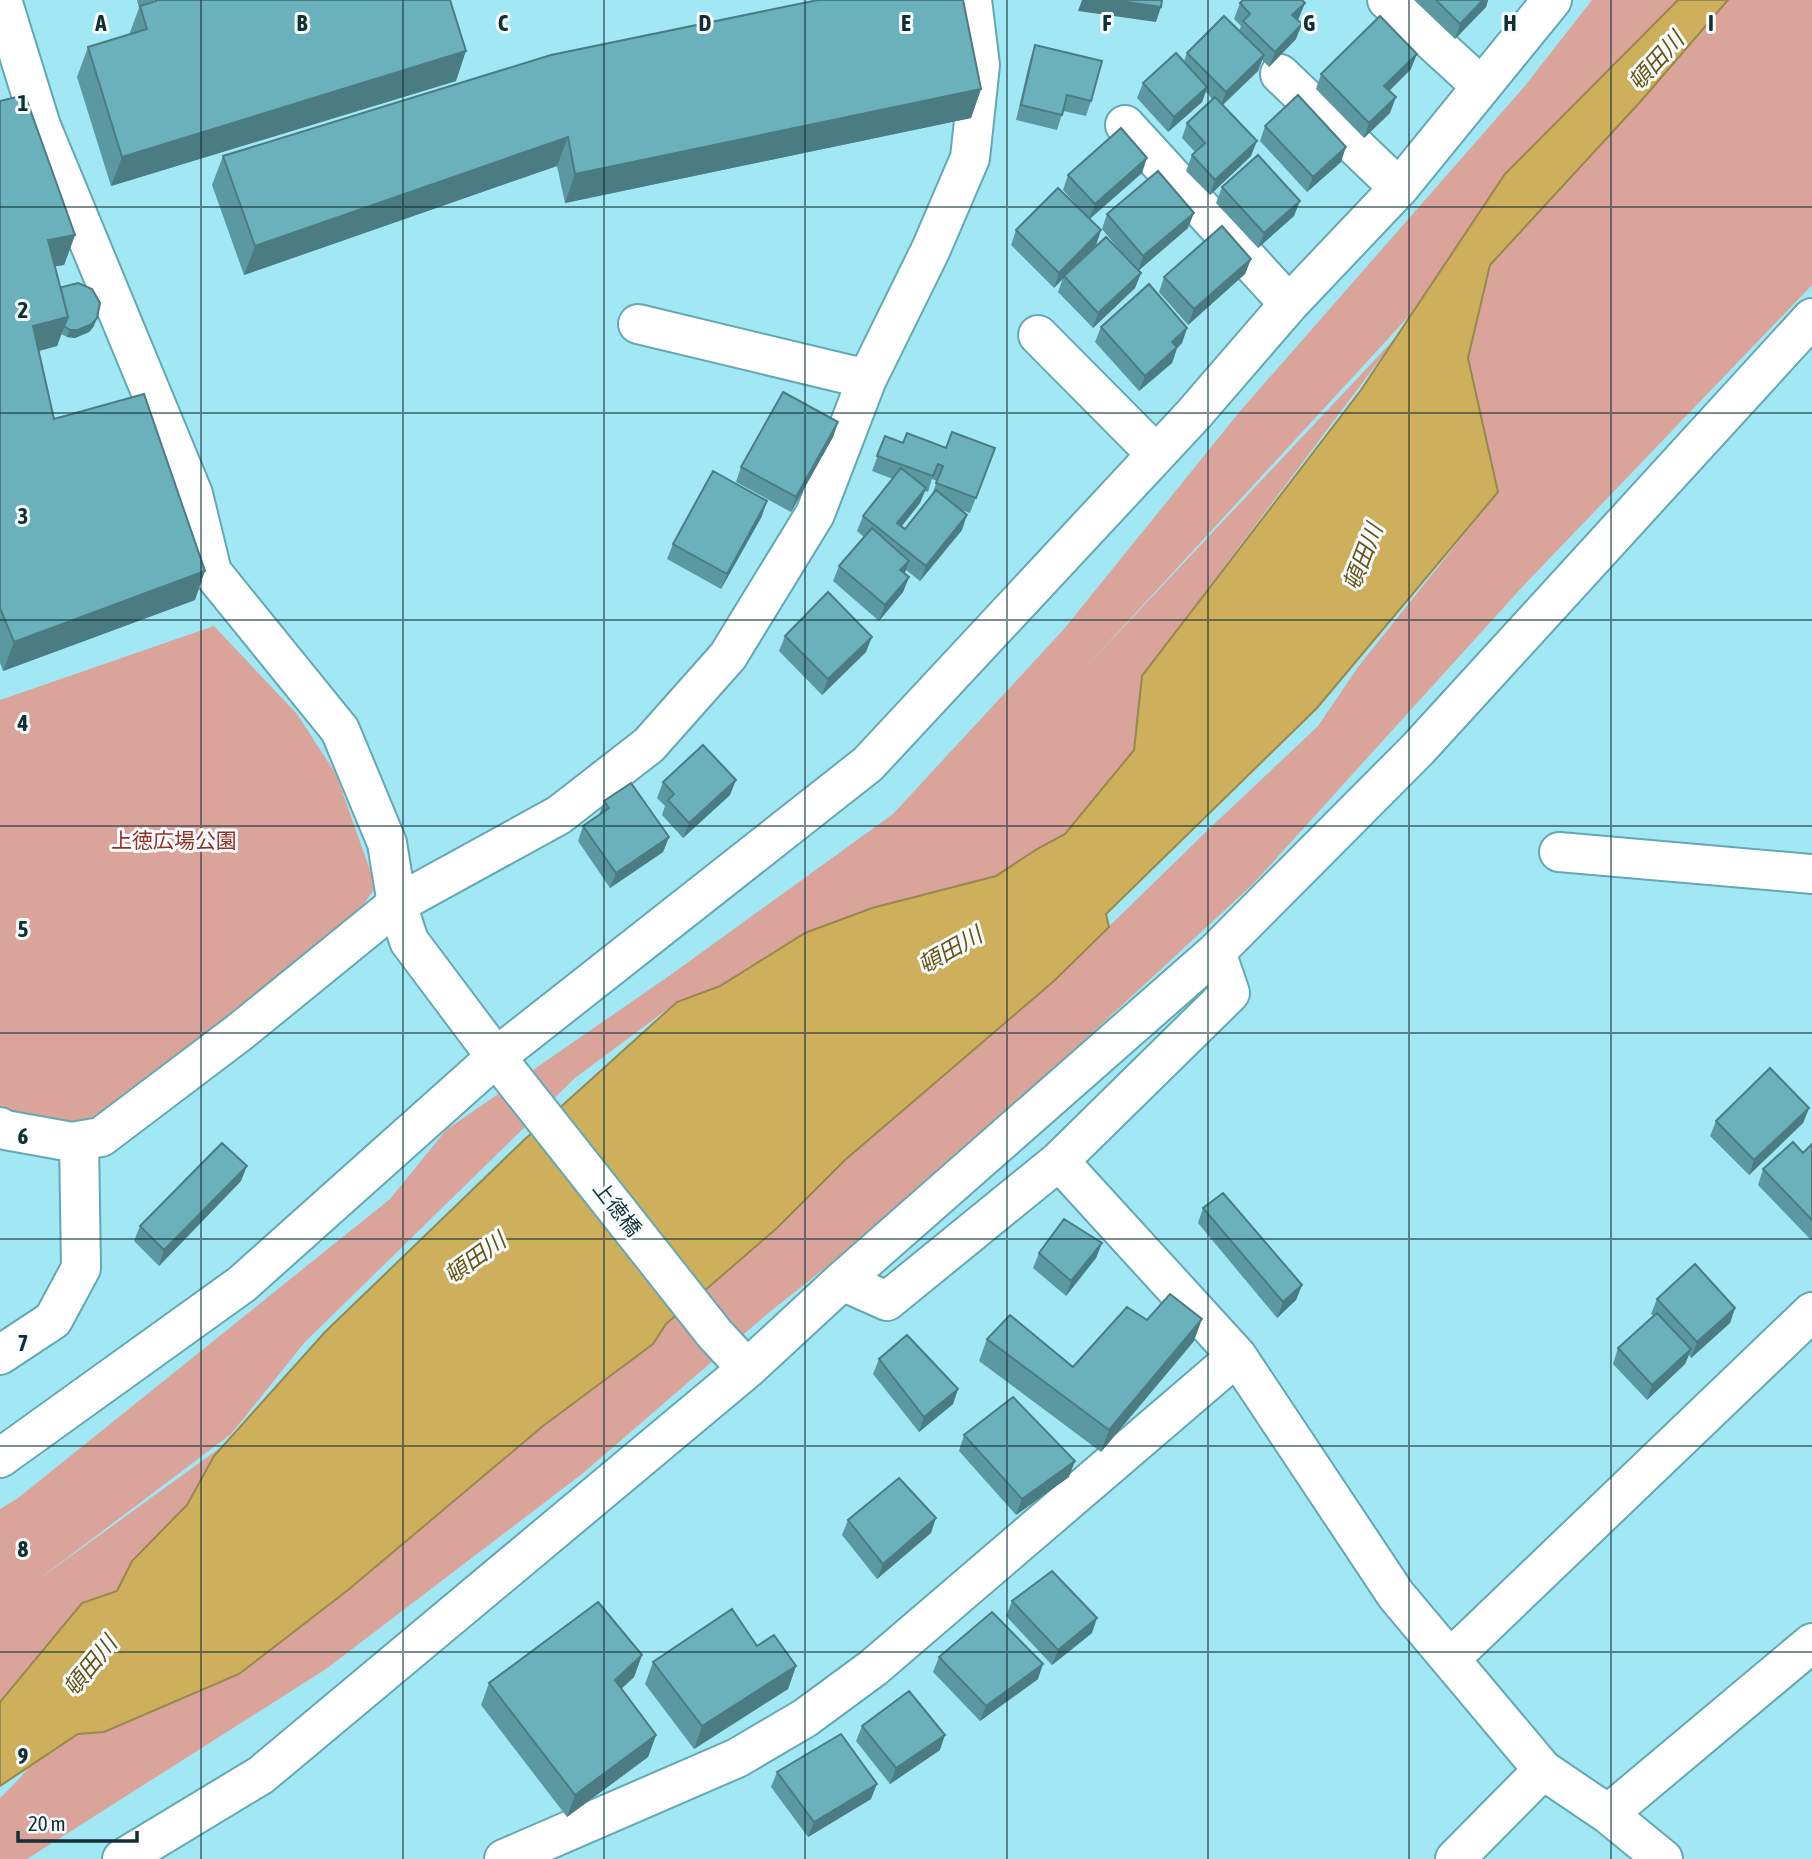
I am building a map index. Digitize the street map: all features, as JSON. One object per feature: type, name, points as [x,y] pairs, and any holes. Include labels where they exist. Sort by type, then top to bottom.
[{"type":"street","points":[[0,1127],[72,1142],[101,1137],[242,1031],[397,904],[559,815],[649,745],[728,656],[815,514],[867,379],[931,249],[970,158],[980,65],[972,0]]},
{"type":"street","points":[[1387,0],[1481,86]]},
{"type":"street","points":[[0,1458],[242,1284],[496,1057],[868,764],[1194,414],[1289,304],[1399,187],[1552,0]]},
{"type":"street","name":"上徳橋","points":[[3,7],[41,126],[193,494],[212,572],[340,730],[387,843],[397,904],[409,941],[496,1057],[713,1333],[747,1369]]},
{"type":"street","points":[[1280,74],[1399,187]]},
{"type":"street","points":[[1125,125],[1289,304]]},
{"type":"street","points":[[122,1859],[261,1775],[747,1369],[1216,952],[1418,748],[1812,318]]},
{"type":"street","points":[[638,324],[867,379]]},
{"type":"street","points":[[1038,335],[1156,454]]},
{"type":"street","points":[[1559,852],[1812,874]]},
{"type":"street","points":[[842,1282],[887,1301],[1059,1161],[1230,993],[1216,952]]},
{"type":"street","points":[[0,1355],[53,1320],[81,1268],[79,1141]]},
{"type":"street","points":[[1059,1161],[1237,1356],[1396,1595],[1543,1770],[1608,1814],[1663,1859]]},
{"type":"street","points":[[1451,1658],[1812,1312]]},
{"type":"street","points":[[504,1859],[737,1758],[805,1718],[873,1668],[1237,1356]]},
{"type":"street","points":[[1608,1814],[1812,1643]]},
{"type":"street","points":[[1455,1859],[1543,1770]]},
{"type":"green space","points":[[1592,0],[1692,0],[1536,178],[1085,668],[1399,334],[1142,676],[1134,750],[1065,834],[996,876],[872,908],[805,933],[720,986],[677,1002],[575,1078],[305,1342],[231,1434],[35,1582],[228,1442],[209,1466],[187,1505],[133,1561],[117,1591],[44,1650],[0,1702],[0,1509],[18,1498],[390,1199],[446,1130],[669,976],[893,814],[1064,629],[1241,410],[1524,87]]},
{"type":"green space","points":[[1728,0],[1812,0],[1812,285],[1525,584],[1252,885],[919,1193],[766,1315],[582,1474],[326,1669],[27,1859],[0,1859],[0,1798],[55,1736],[104,1732],[239,1674],[348,1590],[543,1426],[653,1345],[666,1324],[777,1228],[845,1160],[1054,980],[1318,726],[1358,667],[1498,492],[1468,358],[1490,265],[1641,101]]},
{"type":"green space","name":"上徳広場公園","points":[[214,626],[297,714],[336,774],[376,887],[355,916],[108,1116],[47,1128],[0,1111],[0,700]]},
{"type":"water","name":"頓田川","points":[[1678,0],[1728,0],[1641,101],[1490,265],[1468,358],[1498,492],[1317,708],[1106,914],[1109,927],[1054,981],[845,1160],[777,1228],[666,1324],[653,1344],[543,1426],[348,1590],[239,1674],[104,1732],[78,1734],[0,1786],[0,1702],[82,1603],[117,1591],[132,1561],[187,1505],[214,1456],[325,1332],[524,1140],[677,1002],[720,986],[805,933],[872,908],[996,876],[1065,834],[1134,750],[1142,676],[1361,390],[1505,174]]},
{"type":"building","points":[[156,0],[450,0],[466,51],[122,157],[88,47],[147,29],[140,6]]},
{"type":"building","points":[[818,0],[963,0],[981,89],[575,174],[568,137],[255,246],[223,156],[551,55]]},
{"type":"building","points":[[1112,0],[1162,0],[1161,7]]},
{"type":"building","points":[[1243,0],[1302,0],[1305,3],[1292,15],[1302,24],[1275,52],[1243,21],[1250,14],[1240,3]]},
{"type":"building","points":[[1436,0],[1483,0],[1460,24]]},
{"type":"building","points":[[1224,16],[1264,55],[1226,92],[1187,53]]},
{"type":"building","points":[[1380,16],[1417,54],[1384,86],[1396,97],[1369,123],[1321,74]]},
{"type":"building","points":[[1035,45],[1102,61],[1091,101],[1067,95],[1062,115],[1021,105]]},
{"type":"building","points":[[1176,53],[1207,87],[1174,117],[1143,83]]},
{"type":"building","points":[[25,95],[75,235],[48,240],[68,317],[33,326],[54,419],[144,394],[205,571],[14,642],[0,608],[0,101]]},
{"type":"building","points":[[1298,95],[1346,147],[1313,177],[1265,126]]},
{"type":"building","points":[[1215,97],[1257,141],[1215,180],[1192,155],[1205,143],[1187,123]]},
{"type":"building","points":[[1121,128],[1147,158],[1095,204],[1068,175]]},
{"type":"building","points":[[1258,155],[1300,201],[1264,233],[1222,187]]},
{"type":"building","points":[[1158,171],[1194,213],[1143,256],[1107,214]]},
{"type":"building","points":[[1058,188],[1101,230],[1059,273],[1016,230]]},
{"type":"building","points":[[1222,226],[1251,259],[1194,309],[1164,277]]},
{"type":"building","points":[[1106,237],[1141,273],[1098,313],[1064,276]]},
{"type":"building","points":[[78,283],[92,289],[100,303],[97,318],[92,324],[78,330],[70,330],[64,326],[68,317],[61,289]]},
{"type":"building","points":[[1149,284],[1187,328],[1172,342],[1177,347],[1145,376],[1101,327]]},
{"type":"building","points":[[783,392],[838,422],[796,497],[741,467]]},
{"type":"building","points":[[952,432],[995,448],[976,498],[936,483],[943,466],[938,464],[933,476],[877,456],[885,436],[903,443],[907,433],[946,448]]},
{"type":"building","points":[[901,468],[926,488],[897,523],[905,529],[936,490],[967,515],[926,566],[863,516]]},
{"type":"building","points":[[713,471],[767,501],[727,574],[673,544]]},
{"type":"building","points":[[872,528],[909,561],[900,570],[909,577],[885,605],[839,566]]},
{"type":"building","points":[[828,592],[872,637],[828,679],[785,636]]},
{"type":"building","points":[[703,745],[736,780],[689,823],[668,800],[674,794],[663,782]]},
{"type":"building","points":[[631,783],[669,837],[616,873],[583,826],[609,808],[604,801]]},
{"type":"building","points":[[1770,1068],[1809,1108],[1754,1160],[1716,1121]]},
{"type":"building","points":[[1793,1142],[1803,1153],[1812,1144],[1812,1220],[1763,1169]]},
{"type":"building","points":[[222,1143],[247,1166],[164,1250],[140,1226]]},
{"type":"building","points":[[1223,1193],[1302,1285],[1283,1302],[1203,1208]]},
{"type":"building","points":[[1064,1219],[1102,1243],[1071,1281],[1039,1253]]},
{"type":"building","points":[[1695,1264],[1735,1308],[1697,1342],[1657,1299]]},
{"type":"building","points":[[1170,1294],[1202,1319],[1109,1430],[987,1339],[1010,1315],[1073,1367],[1127,1307],[1147,1320]]},
{"type":"building","points":[[1657,1313],[1691,1349],[1652,1385],[1618,1348]]},
{"type":"building","points":[[907,1335],[958,1389],[924,1417],[879,1359]]},
{"type":"building","points":[[1013,1397],[1075,1461],[1022,1499],[964,1435]]},
{"type":"building","points":[[899,1478],[936,1518],[883,1564],[848,1520]]},
{"type":"building","points":[[1052,1571],[1097,1618],[1058,1650],[1012,1601]]},
{"type":"building","points":[[598,1602],[642,1655],[615,1680],[656,1735],[575,1795],[489,1683]]},
{"type":"building","points":[[732,1609],[757,1646],[774,1635],[796,1666],[702,1726],[653,1662]]},
{"type":"building","points":[[992,1612],[1043,1664],[986,1706],[939,1657]]},
{"type":"building","points":[[909,1691],[945,1735],[896,1768],[862,1726]]},
{"type":"building","points":[[841,1734],[877,1784],[814,1822],[777,1772]]}]
